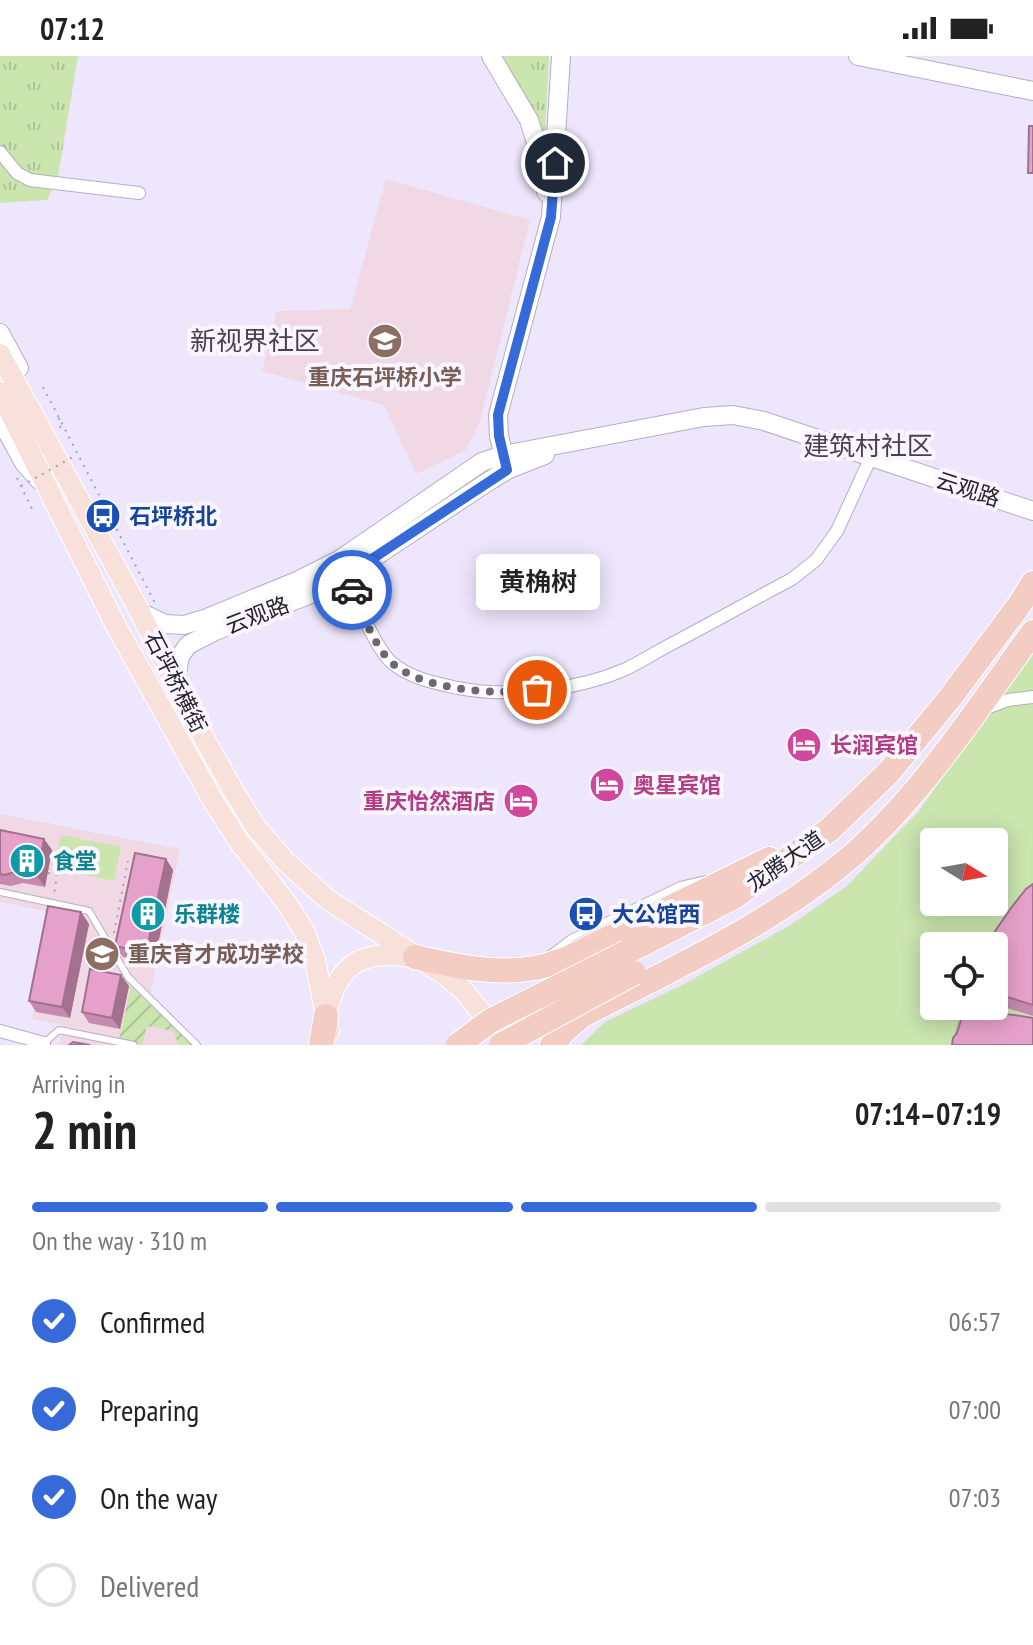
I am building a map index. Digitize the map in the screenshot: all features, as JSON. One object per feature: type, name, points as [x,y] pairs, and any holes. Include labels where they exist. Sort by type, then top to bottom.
[{"type":"highway","name":"龙腾大道","points":[[505,1045],[734,897],[829,830],[889,772],[958,687],[1033,583]]},
{"type":"highway","name":"龙腾大道","points":[[458,1045],[490,1021],[541,995],[742,918],[846,849],[903,787],[1033,616]]},
{"type":"highway","points":[[552,1045],[583,1015],[724,943],[809,890],[855,852],[913,793],[1033,632]]},
{"type":"highway","points":[[415,957],[458,967],[506,971],[535,968],[566,959],[829,830]]},
{"type":"highway","points":[[505,1045],[541,995]]},
{"type":"highway","points":[[321,1045],[326,1016]]},
{"type":"main road","name":"石坪桥横街","points":[[0,354],[70,488],[115,624],[212,799],[304,931],[315,960],[333,1045]]},
{"type":"main road","name":"石坪桥横街","points":[[0,392],[70,488],[148,608],[179,693],[255,826],[286,862],[327,899],[445,975],[463,990],[505,1045]]},
{"type":"main road","points":[[326,1016],[331,992],[345,971],[363,958],[387,953],[415,957]]},
{"type":"street","points":[[491,56],[529,120],[551,217]]},
{"type":"street","points":[[505,462],[498,415],[551,217],[561,56]]},
{"type":"street","points":[[858,56],[1033,91]]},
{"type":"street","points":[[0,152],[17,173],[30,180],[139,193]]},
{"type":"street","points":[[0,333],[56,439],[70,488]]},
{"type":"street","name":"云观路","points":[[184,625],[297,581],[339,560],[482,462],[505,462],[577,442],[704,417],[733,415],[764,421],[1033,511]]},
{"type":"street","points":[[3,431],[24,463],[70,488]]},
{"type":"street","points":[[346,576],[382,650],[389,660],[407,673],[437,684],[472,691],[515,693],[593,680],[624,669],[792,579],[816,560],[837,531],[871,457]]},
{"type":"street","name":"云观路","points":[[188,645],[346,576],[505,462]]},
{"type":"street","points":[[148,608],[153,619],[165,624],[184,625],[181,637],[188,645],[180,656],[177,673],[179,693]]},
{"type":"street","points":[[947,731],[975,712],[1008,700],[1033,697]]},
{"type":"street","points":[[959,1045],[966,1020]]},
{"type":"street","points":[[0,1031],[44,1044]]},
{"type":"lane","points":[[0,892],[89,911],[128,977],[197,1045]]},
{"type":"lane","points":[[44,1044],[59,1030],[134,1045]]},
{"type":"path","points":[[43,387],[101,496],[148,608]]},
{"type":"path","points":[[59,416],[61,434]]},
{"type":"path","points":[[21,486],[73,457]]},
{"type":"path","points":[[14,473],[34,513]]},
{"type":"path","points":[[70,488],[101,496]]},
{"type":"path","points":[[111,946],[128,861]]},
{"type":"path","points":[[47,873],[57,875],[52,903]]},
{"type":"path","points":[[94,971],[102,932]]},
{"type":"shaded area","name":"重庆石坪桥小学","points":[[386,179],[530,220],[480,422],[466,450],[416,474],[384,405],[262,371],[277,311],[350,309]]},
{"type":"shaded area","name":"重庆育才成功学校","points":[[0,814],[180,849],[150,995],[201,1045],[59,1045],[63,1025],[32,1019],[54,913],[0,902]]},
{"type":"green space","points":[[0,56],[78,56],[58,177],[47,200],[0,203]]},
{"type":"green space","points":[[498,56],[549,56],[544,149]]},
{"type":"green space","points":[[1033,650],[1033,1045],[581,1045],[605,1022],[684,984],[789,926],[847,886],[918,812]]},
{"type":"green space","points":[[61,835],[121,847],[114,881],[55,869]]},
{"type":"green space","points":[[131,986],[192,1045],[178,1045],[174,1031],[147,1026],[142,1045],[119,1040]]},
{"type":"building","points":[[1029,126],[1033,126],[1033,173],[1028,173]]},
{"type":"building","points":[[0,830],[44,839],[37,876],[15,872],[0,874]]},
{"type":"building","name":"乐群楼","points":[[135,853],[166,859],[146,953],[115,946]]},
{"type":"building","points":[[1033,884],[1033,1005],[1008,997],[1008,932],[994,932]]},
{"type":"building","points":[[48,906],[81,912],[62,1007],[29,1001]]},
{"type":"building","points":[[90,969],[121,975],[112,1018],[82,1012]]},
{"type":"building","points":[[1008,1014],[1033,1018],[1033,1045],[952,1045],[961,1020],[1008,1020]]},
{"type":"way so far","points":[[352,590],[389,660],[407,673],[437,684],[472,691],[515,693],[537,690]]},
{"type":"place","name":"重庆石坪桥小学","points":[[385,341]]},
{"type":"place","name":"石坪桥北","points":[[103,516]]},
{"type":"place","name":"黄桷树","points":[[537,690]]},
{"type":"place","name":"长润宾馆","points":[[804,745]]},
{"type":"place","name":"奥星宾馆","points":[[607,785]]},
{"type":"place","name":"重庆怡然酒店","points":[[521,801]]},
{"type":"place","name":"食堂","points":[[27,861]]},
{"type":"place","name":"乐群楼","points":[[148,914]]},
{"type":"place","name":"大公馆西","points":[[586,914]]},
{"type":"place","name":"重庆育才成功学校","points":[[102,954]]},
{"type":"district","name":"新视界社区","points":[[255,340]]},
{"type":"district","name":"建筑村社区","points":[[868,445]]},
{"type":"route","points":[[352,590],[346,576],[507,470],[499,436],[498,415],[551,217],[555,163]]}]
